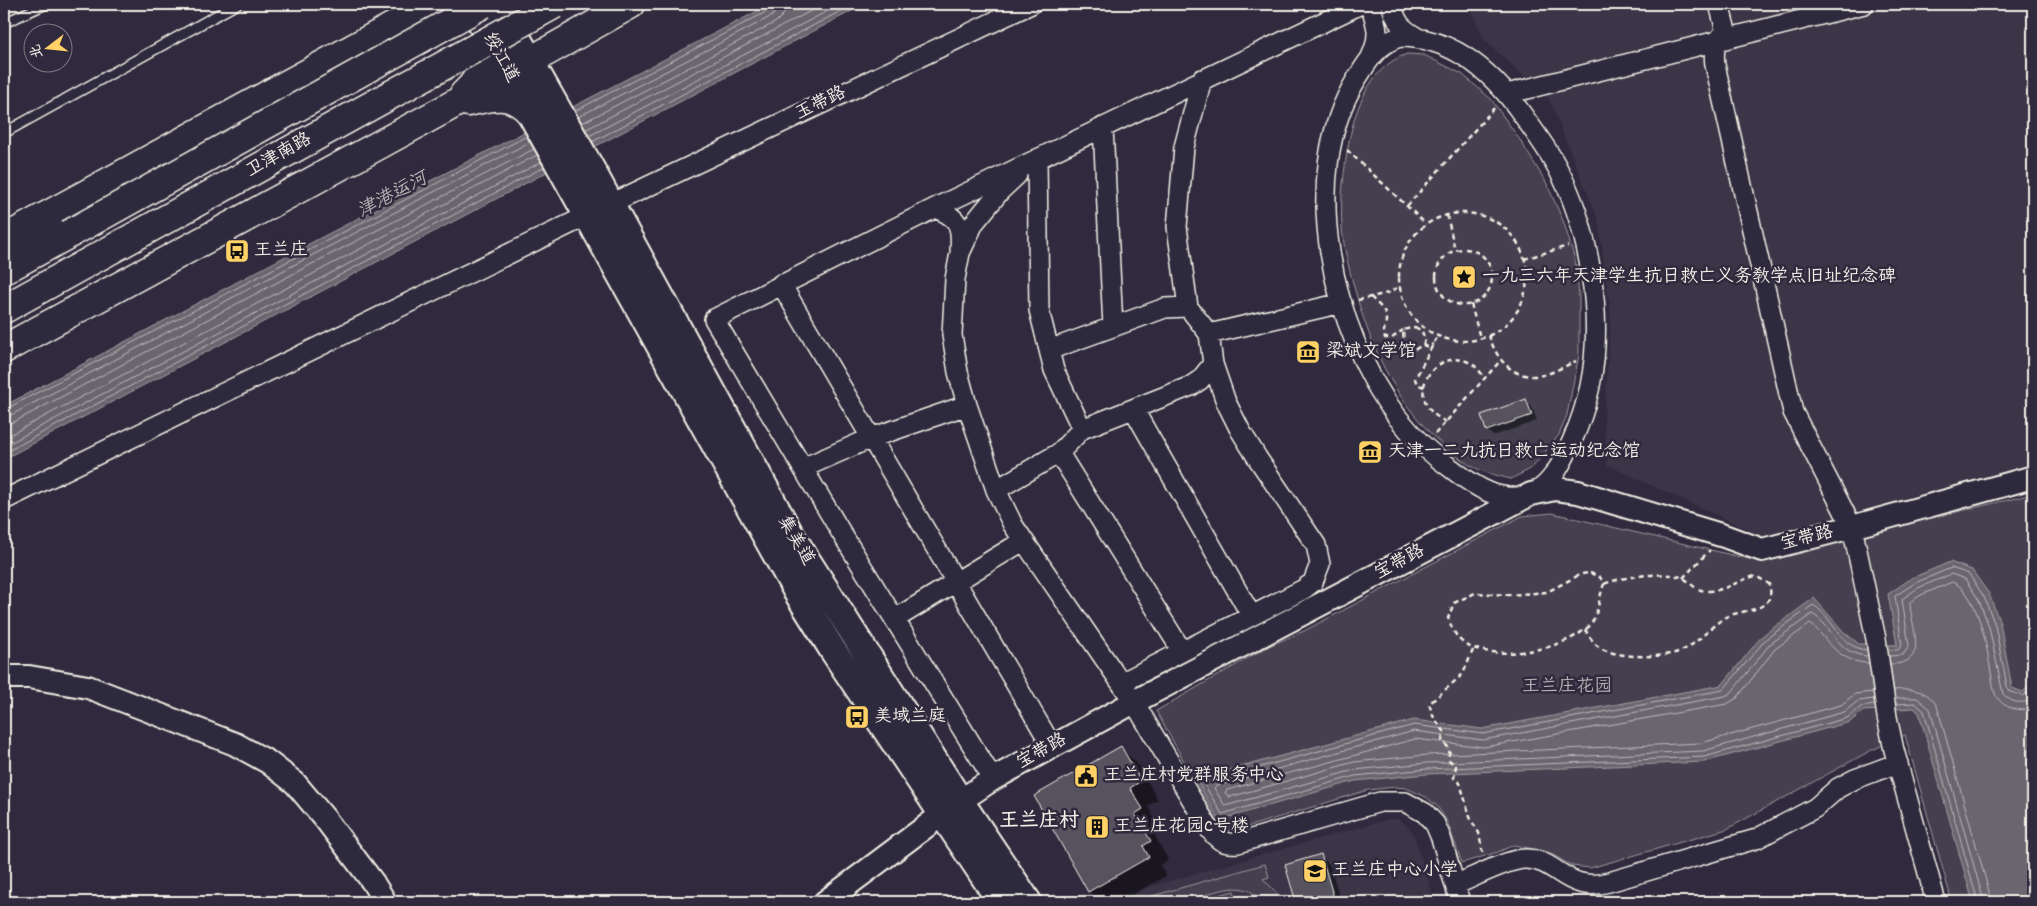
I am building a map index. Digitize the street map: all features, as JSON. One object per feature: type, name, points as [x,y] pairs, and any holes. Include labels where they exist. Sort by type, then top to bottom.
[{"type":"main road","points":[[4,239],[416,12],[434,4]]},
{"type":"main road","name":"绥江道","points":[[470,4],[489,38],[520,67]]},
{"type":"main road","points":[[445,109],[466,93],[477,80],[485,64],[489,38],[483,4]]},
{"type":"main road","name":"卫津南路","points":[[4,270],[483,4]]},
{"type":"main road","name":"绥江道","points":[[498,4],[520,67],[542,106]]},
{"type":"main road","name":"卫津南路","points":[[4,309],[555,4]]},
{"type":"main road","points":[[4,349],[445,109],[631,4]]},
{"type":"main road","points":[[416,12],[431,16],[451,17],[467,23],[489,38]]},
{"type":"main road","points":[[445,109],[481,99],[500,97],[542,106]]},
{"type":"main road","name":"集美道","points":[[542,106],[589,164],[599,210],[798,594],[834,652],[951,808],[1028,902]]},
{"type":"main road","name":"集美道","points":[[542,106],[566,178],[599,210]]},
{"type":"main road","name":"集美道","points":[[951,808],[1001,902]]},
{"type":"street","name":"玉带路","points":[[4,500],[599,210],[1031,4]]},
{"type":"street","points":[[993,778],[895,620],[714,319],[936,208],[1362,4]]},
{"type":"street","points":[[1370,4],[1378,26],[1377,42],[1371,57]]},
{"type":"street","points":[[1391,4],[1396,18],[1404,30],[1418,38]]},
{"type":"street","points":[[1719,4],[1726,31],[1716,41],[1715,65],[1792,412],[1852,528],[1876,639],[1887,717],[1936,902]]},
{"type":"street","points":[[1507,94],[1864,4]]},
{"type":"street","points":[[1400,37],[1418,38],[1439,43],[1463,55],[1487,74],[1507,94],[1533,129],[1557,168],[1573,204],[1584,242],[1595,313],[1594,358],[1585,409],[1562,462],[1547,482],[1532,494],[1502,496],[1489,493],[1467,481],[1424,446],[1397,417],[1374,381],[1353,336],[1342,303],[1331,254],[1327,217],[1327,181],[1332,136],[1347,95],[1371,57],[1380,47],[1393,39],[1400,37]]},
{"type":"street","points":[[1122,683],[1304,589],[1313,582],[1320,564],[1316,545],[1240,430],[1226,402],[1213,364],[1209,334],[1188,307],[1177,227],[1184,148],[1202,79]]},
{"type":"street","points":[[1103,127],[1113,327]]},
{"type":"street","points":[[960,253],[974,223],[1000,190],[1033,161]]},
{"type":"street","points":[[1033,161],[1039,310],[1054,370],[1082,430]]},
{"type":"street","points":[[936,208],[955,219],[959,225],[961,236],[960,253],[955,279],[952,335],[958,372],[967,405],[996,490],[1023,541],[1122,683],[1208,827],[1221,842],[1229,844],[1238,843],[1380,802],[1405,802],[1426,813],[1435,824],[1458,894],[1487,872],[1522,859],[1531,860],[1559,872],[1582,885],[1599,885],[1756,839],[1815,808],[1838,788],[1854,779],[1898,763]]},
{"type":"street","points":[[782,284],[1052,746]]},
{"type":"street","points":[[1209,334],[1342,303]]},
{"type":"street","points":[[1049,350],[1165,308],[1188,307]]},
{"type":"street","points":[[996,490],[1059,453],[1082,430],[1192,386],[1200,380],[1213,364]]},
{"type":"street","points":[[803,468],[872,438],[967,405]]},
{"type":"street","points":[[1134,410],[1251,615]]},
{"type":"street","points":[[1059,453],[1182,651]]},
{"type":"street","name":"宝带路","points":[[825,902],[993,778],[1134,702],[1532,494],[1554,489],[1578,492],[1724,536],[1762,550],[1852,528],[2033,477]]},
{"type":"street","points":[[895,620],[955,581],[1023,541]]},
{"type":"street","points":[[4,677],[29,677],[88,687],[236,744],[268,762],[295,783],[326,820],[372,881],[385,902]]},
{"type":"lane","points":[[4,23],[46,4]]},
{"type":"lane","points":[[4,133],[236,4]]},
{"type":"path","points":[[1407,206],[1507,94]]},
{"type":"path","points":[[1332,136],[1426,224]]},
{"type":"path","points":[[1469,213],[1492,220],[1511,235],[1524,259],[1527,280],[1520,304],[1505,325],[1480,338],[1458,340],[1438,335],[1426,329],[1413,317],[1405,303],[1400,286],[1400,269],[1404,252],[1412,238],[1426,224],[1447,215],[1469,213]]},
{"type":"path","points":[[1447,215],[1455,250]]},
{"type":"path","points":[[1524,259],[1584,242]]},
{"type":"path","points":[[1467,249],[1478,252],[1486,260],[1491,271],[1492,282],[1487,293],[1471,304],[1462,305],[1450,302],[1443,296],[1436,283],[1436,273],[1439,264],[1445,256],[1455,250],[1467,249]]},
{"type":"path","points":[[1342,303],[1388,293],[1400,286]]},
{"type":"path","points":[[1371,297],[1385,312],[1386,318],[1383,332],[1385,338],[1392,338],[1403,330],[1415,327],[1422,331],[1426,341],[1423,345],[1410,352],[1404,343],[1403,330]]},
{"type":"path","points":[[1471,304],[1480,338]]},
{"type":"path","points":[[1424,387],[1417,384],[1415,379],[1438,335]]},
{"type":"path","points":[[1489,335],[1495,352],[1516,373],[1541,375],[1582,359],[1594,358]]},
{"type":"path","points":[[1423,345],[1428,347],[1434,344]]},
{"type":"path","points":[[1446,422],[1428,408],[1424,396],[1427,376],[1433,368],[1440,363],[1452,360],[1472,364],[1485,378]]},
{"type":"path","points":[[1424,446],[1501,360]]},
{"type":"path","points":[[1683,578],[1724,536]]},
{"type":"path","points":[[1590,573],[1600,577],[1604,584],[1591,625],[1567,641],[1552,646],[1522,652],[1494,652],[1467,645],[1458,638],[1448,618],[1454,603],[1476,593],[1509,595],[1548,592],[1581,574],[1590,573]]},
{"type":"path","points":[[1585,629],[1599,647],[1611,653],[1649,656],[1676,654],[1698,641],[1724,618],[1732,614],[1757,609],[1764,605],[1769,600],[1771,591],[1769,584],[1756,576],[1725,588],[1705,591],[1693,587],[1683,578],[1633,576],[1620,577],[1604,584]]},
{"type":"path","points":[[1473,650],[1463,674],[1429,704],[1434,718],[1444,731],[1442,741],[1450,749],[1448,759],[1456,766],[1454,778],[1460,784],[1471,820],[1479,833],[1487,872]]},
{"type":"shaded area","points":[[1468,4],[2024,4],[2033,47],[2033,463],[1764,537],[1607,465],[1604,423],[1611,314],[1598,219],[1549,99],[1485,41]]},
{"type":"shaded area","name":"王兰庄中心小学","points":[[1389,819],[1397,819],[1413,832],[1435,902],[1095,902]]},
{"type":"green space","points":[[1407,54],[1424,55],[1462,74],[1491,99],[1520,140],[1547,184],[1564,223],[1575,260],[1579,295],[1579,355],[1567,415],[1559,435],[1532,468],[1511,479],[1480,470],[1468,464],[1424,427],[1395,387],[1372,342],[1349,270],[1342,228],[1342,206],[1344,173],[1352,128],[1361,101],[1375,78],[1394,60]]},
{"type":"green space","name":"王兰庄花园","points":[[2033,494],[2033,902],[1952,902],[1905,735],[1870,751],[1727,829],[1590,868],[1572,866],[1548,852],[1514,845],[1462,863],[1447,821],[1437,806],[1426,797],[1406,788],[1395,787],[1368,790],[1234,831],[1222,829],[1156,711],[1269,646],[1304,631],[1522,516],[1552,513],[1749,559]]},
{"type":"green space","points":[[1265,864],[1269,877],[1263,879],[1275,891],[1281,902],[1262,902],[1245,889],[1235,888],[1176,903],[1131,902]]},
{"type":"green space","points":[[1234,891],[1237,902],[1193,902]]},
{"type":"water","points":[[771,4],[865,4],[4,459],[4,406],[299,249]]},
{"type":"water","points":[[1950,562],[1972,570],[1989,594],[2000,623],[2012,688],[2023,692],[2033,681],[2033,902],[1973,902],[1919,713],[1914,708],[1863,711],[1850,722],[1704,762],[1427,774],[1355,781],[1219,820],[1196,779],[1414,720],[1482,729],[1722,685],[1762,636],[1814,598],[1844,632],[1859,644],[1897,645],[1888,594],[1912,578]]},
{"type":"building","points":[[1526,399],[1532,415],[1486,431],[1481,415]]},
{"type":"building","name":"王兰庄花园C号楼","points":[[1121,746],[1141,781],[1130,788],[1143,809],[1135,814],[1151,841],[1143,846],[1149,857],[1088,892],[1034,796]]},
{"type":"building","points":[[1321,854],[1335,902],[1296,902],[1285,865]]},
{"type":"place","name":"王兰庄","points":[[237,251]]},
{"type":"place","name":"一九三六年天津学生抗日救亡义务教学点旧址纪念碑","points":[[1464,277]]},
{"type":"place","name":"梁斌文学馆","points":[[1308,352]]},
{"type":"place","name":"天津一二九抗日救亡运动纪念馆","points":[[1370,452]]},
{"type":"place","name":"美域兰庭","points":[[857,717]]},
{"type":"place","name":"王兰庄村党群服务中心","points":[[1086,776]]},
{"type":"place","name":"王兰庄花园C号楼","points":[[1097,827]]},
{"type":"place","name":"王兰庄中心小学","points":[[1315,871]]},
{"type":"district","name":"王兰庄村","points":[[1039,822]]},
{"type":"water label","name":"津港运河","points":[[393,196]]}]
